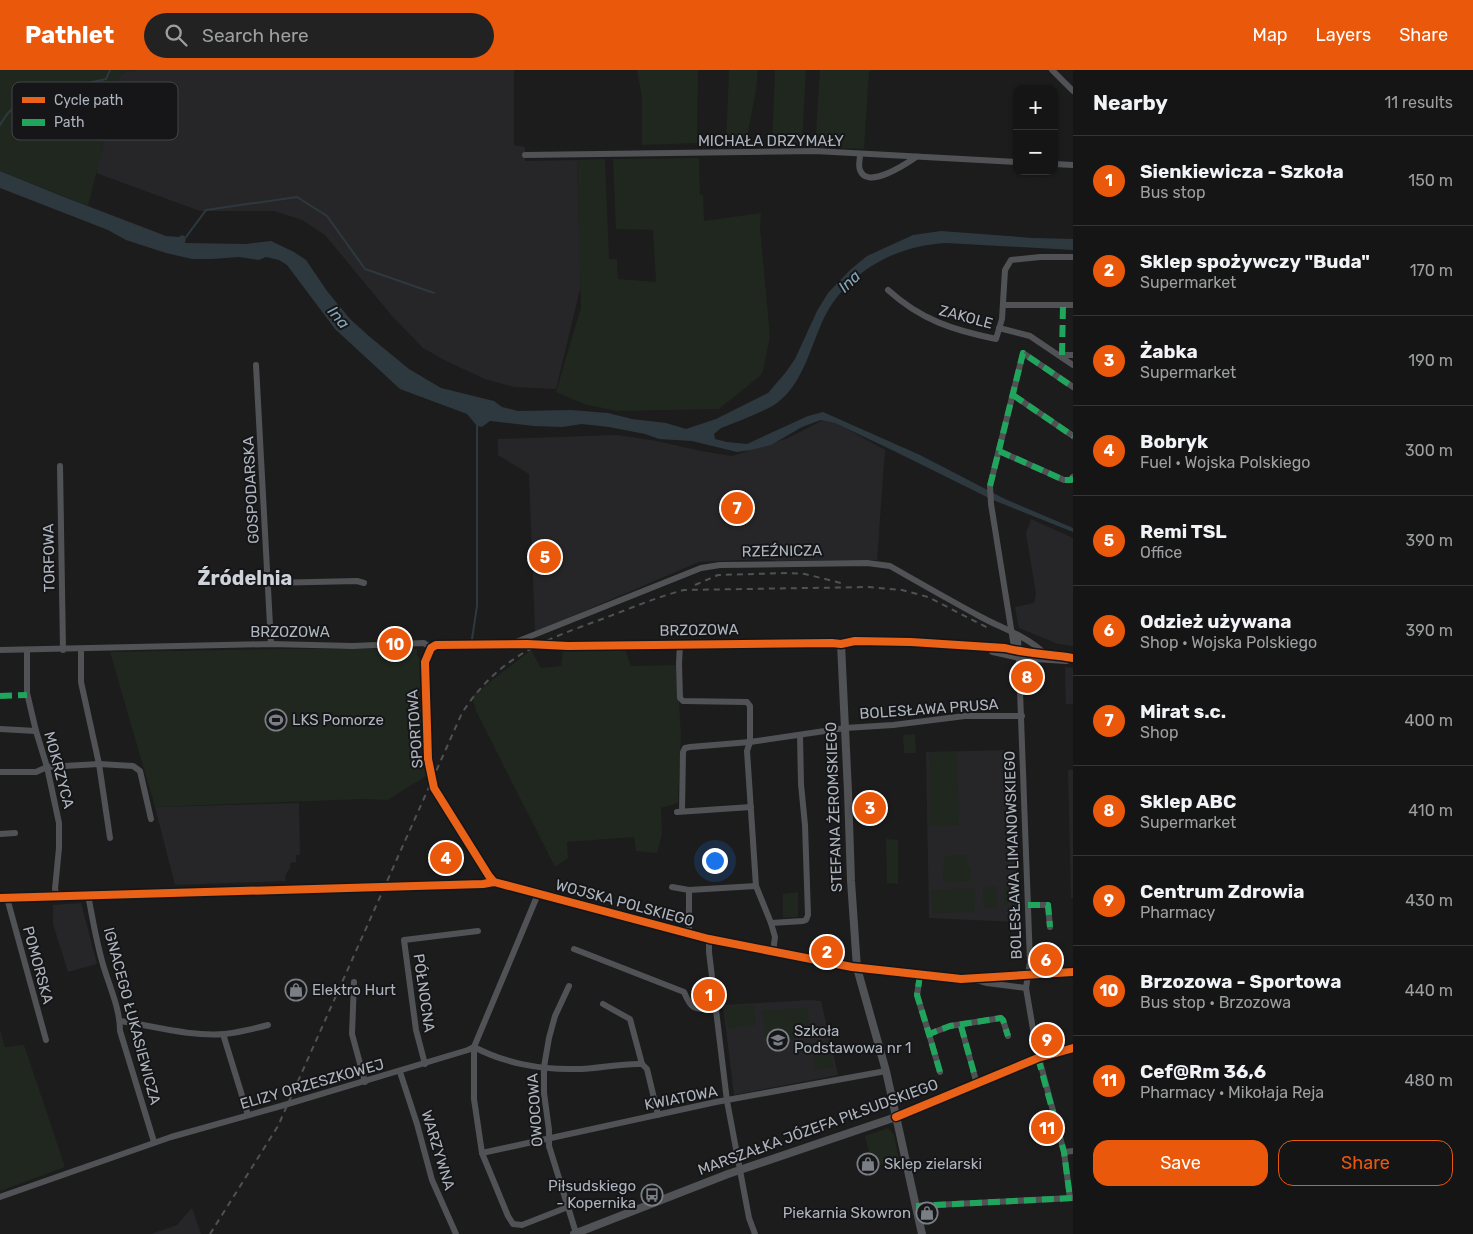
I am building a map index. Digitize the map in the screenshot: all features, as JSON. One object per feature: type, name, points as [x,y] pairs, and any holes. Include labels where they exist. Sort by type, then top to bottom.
[{"type":"street","points":[[1052,70],[1073,91]]},
{"type":"street","name":"MICHAŁA DRZYMAŁY","points":[[525,155],[782,151],[1013,162]]},
{"type":"street","points":[[860,154],[860,170],[863,175],[869,178],[878,177],[890,172],[916,157]]},
{"type":"street","points":[[1058,164],[1073,166]]},
{"type":"street","name":"ZAKOLE","points":[[888,290],[904,304],[930,320],[970,334],[996,339],[1002,319],[1005,270],[1011,260],[1040,257],[1073,257]]},
{"type":"street","points":[[1003,305],[1073,305]]},
{"type":"street","points":[[999,328],[1030,336],[1073,364]]},
{"type":"street","name":"BOLESŁAWA LIMANOWSKIEGO","points":[[1071,1198],[1064,1152],[1038,1058],[1026,988],[1030,962],[1019,654],[1014,647],[1015,634],[991,504],[990,486],[1023,353],[1073,387]]},
{"type":"street","points":[[1058,354],[1073,355]]},
{"type":"street","name":"GOSPODARSKA","points":[[256,365],[271,644]]},
{"type":"street","points":[[1013,395],[1073,436]]},
{"type":"street","points":[[999,451],[1064,480],[1068,481],[1073,477]]},
{"type":"street","name":"TORFOWA","points":[[60,466],[63,650]]},
{"type":"street","name":"RZEŹNICZA","points":[[513,644],[701,568],[720,565],[867,562],[890,566],[1037,646],[1044,653]]},
{"type":"street","points":[[269,583],[364,582]]},
{"type":"street","name":"BRZOZOWA","points":[[0,650],[271,644],[353,646],[424,643],[432,648],[436,645],[842,644],[855,641],[911,642],[1005,648],[1019,654]]},
{"type":"street","points":[[680,644],[678,664],[680,698],[683,701],[747,702],[750,706],[750,742],[747,750],[756,886],[775,936],[773,952]]},
{"type":"street","name":"STEFANA ŻEROMSKIEGO","points":[[842,644],[851,882],[857,968],[886,1071],[922,1234]]},
{"type":"street","name":"SPORTOWA","points":[[432,648],[425,662],[425,671],[428,759],[434,788],[494,882]]},
{"type":"street","points":[[81,649],[81,682],[98,764],[110,838]]},
{"type":"street","name":"MOKRZYCA","points":[[27,650],[27,693],[60,823],[56,896]]},
{"type":"street","points":[[1019,654],[1044,653],[1073,659]]},
{"type":"street","points":[[1019,654],[1061,661],[1073,659]]},
{"type":"street","name":"BOLESŁAWA PRUSA","points":[[751,807],[680,811],[683,752],[685,748],[750,742],[845,728],[893,725],[965,716],[1022,716]]},
{"type":"street","points":[[0,729],[36,731]]},
{"type":"street","points":[[771,922],[803,921],[806,920],[808,915],[800,735]]},
{"type":"street","points":[[0,772],[36,772],[47,767],[98,764],[133,766],[140,771],[151,819]]},
{"type":"street","points":[[0,834],[15,833]]},
{"type":"street","name":"WOJSKA POLSKIEGO","points":[[3,898],[483,884],[494,882],[709,939],[857,968],[920,976],[972,978],[1073,972]]},
{"type":"street","points":[[672,887],[689,890],[756,886]]},
{"type":"street","points":[[689,890],[689,934]]},
{"type":"street","points":[[538,894],[474,1047],[474,1099],[482,1153],[513,1224],[522,1224],[568,1207]]},
{"type":"street","name":"IGNACEGO ŁUKASIEWICZA","points":[[88,895],[105,970],[120,1021],[120,1031],[154,1142]]},
{"type":"street","name":"POMORSKA","points":[[3,898],[46,1040]]},
{"type":"street","points":[[1028,905],[1048,905],[1050,927]]},
{"type":"street","name":"PÓŁNOCNA","points":[[425,1064],[416,1030],[404,940],[478,931]]},
{"type":"street","points":[[709,939],[727,1101],[749,1218],[756,1234]]},
{"type":"street","points":[[574,950],[684,992],[689,1004],[695,1008],[716,1009]]},
{"type":"street","points":[[920,976],[917,995],[940,1072]]},
{"type":"street","points":[[972,978],[987,984],[1026,988]]},
{"type":"street","points":[[354,982],[352,1034],[365,1082]]},
{"type":"street","name":"OWOCOWA","points":[[569,986],[555,1016],[549,1038],[544,1067],[544,1093],[549,1130],[549,1146],[575,1233]]},
{"type":"street","points":[[602,1004],[630,1019],[642,1064],[647,1070],[658,1115]]},
{"type":"street","points":[[929,1034],[950,1026],[961,1026],[1001,1018],[1008,1036]]},
{"type":"street","points":[[120,1021],[199,1034],[243,1032],[268,1025]]},
{"type":"street","points":[[961,1026],[970,1059]]},
{"type":"street","points":[[223,1034],[248,1116]]},
{"type":"street","points":[[474,1047],[500,1059],[544,1067],[577,1069],[642,1064]]},
{"type":"street","name":"ELIZY ORZESZKOWEJ","points":[[0,1197],[154,1142],[400,1072],[474,1047]]},
{"type":"street","name":"MARSZAŁKA JÓZEFA PIŁSUDSKIEGO","points":[[575,1233],[740,1170],[896,1117],[1038,1058],[1073,1048]]},
{"type":"street","points":[[973,1070],[977,1084]]},
{"type":"street","name":"KWIATOWA","points":[[482,1153],[658,1115],[886,1071]]},
{"type":"street","name":"WARZYWNA","points":[[400,1072],[417,1124],[432,1180],[456,1234]]},
{"type":"street","points":[[1064,1152],[1073,1151]]},
{"type":"street","points":[[916,1206],[1071,1198]]},
{"type":"shaded area","points":[[0,70],[135,70],[121,73],[119,82],[12,82],[12,140],[104,140],[88,206],[0,171]]},
{"type":"shaded area","points":[[135,70],[514,70],[514,145],[525,147],[525,161],[577,160],[581,285],[556,389],[514,387],[485,379],[423,348],[392,316],[325,235],[302,220],[274,211],[200,211],[96,173],[104,140],[178,140],[178,82],[119,82],[121,73]]},
{"type":"shaded area","points":[[637,70],[698,70],[697,143],[642,145],[642,97]]},
{"type":"shaded area","points":[[729,70],[758,70],[746,143],[726,144]]},
{"type":"shaded area","points":[[775,70],[806,70],[802,142],[798,145],[772,145]]},
{"type":"shaded area","points":[[820,70],[876,70],[869,71],[864,149],[815,147]]},
{"type":"shaded area","points":[[699,158],[700,195],[703,195],[704,221],[761,213],[760,228],[770,336],[763,371],[760,376],[719,409],[616,411],[584,404],[556,392],[581,307],[577,160],[605,159],[609,259],[617,259],[618,279],[656,282],[653,230],[616,229],[613,159]]},
{"type":"shaded area","points":[[827,418],[885,450],[877,560],[778,561],[766,559],[699,562],[535,632],[529,474],[498,455],[498,439],[617,435],[732,456],[788,438]]},
{"type":"shaded area","points":[[1031,519],[1073,538],[1073,646],[1058,644],[1019,628],[1015,607],[1034,603],[1036,593],[1026,533]]},
{"type":"shaded area","points":[[624,647],[631,666],[677,665],[681,736],[678,803],[661,808],[662,834],[657,853],[636,851],[634,837],[567,842],[568,858],[555,867],[476,711],[472,696],[531,650],[541,668],[561,666],[563,650]]},
{"type":"shaded area","name":"LKS Pomorze","points":[[417,649],[417,655],[420,659],[421,734],[414,744],[424,758],[426,776],[388,800],[363,799],[155,807],[110,652]]},
{"type":"shaded area","points":[[1065,667],[1073,668],[1073,704],[1066,704]]},
{"type":"shaded area","points":[[915,734],[916,753],[904,753],[903,735]]},
{"type":"shaded area","points":[[1010,750],[1019,922],[929,918],[926,752]]},
{"type":"shaded area","points":[[957,752],[959,825],[930,826],[929,753]]},
{"type":"shaded area","points":[[1068,770],[1073,770],[1073,898],[1071,898]]},
{"type":"shaded area","points":[[299,803],[300,855],[296,855],[296,862],[290,863],[290,868],[285,876],[286,881],[175,885],[155,807]]},
{"type":"shaded area","points":[[886,839],[898,840],[898,884],[887,883]]},
{"type":"shaded area","points":[[967,855],[967,867],[971,867],[971,881],[943,882],[944,856]]},
{"type":"shaded area","points":[[996,886],[997,907],[984,908],[983,887]]},
{"type":"shaded area","points":[[1005,886],[1015,886],[1015,900],[1008,900],[1007,905],[1004,905]]},
{"type":"shaded area","points":[[974,888],[975,912],[933,913],[932,890]]},
{"type":"shaded area","points":[[798,892],[798,917],[783,918],[783,894]]},
{"type":"shaded area","points":[[81,903],[97,964],[68,972],[53,924],[53,905]]},
{"type":"shaded area","name":"Szkoła Podstawowa nr 1","points":[[821,1001],[838,1075],[734,1095],[723,1005]]},
{"type":"shaded area","points":[[754,1005],[756,1025],[728,1028],[725,1007]]},
{"type":"shaded area","points":[[807,1008],[811,1036],[767,1042],[762,1010]]},
{"type":"shaded area","points":[[0,1030],[5,1047],[24,1045],[65,1167],[0,1191]]},
{"type":"shaded area","points":[[829,1040],[833,1067],[815,1070],[812,1043]]},
{"type":"shaded area","points":[[888,1128],[894,1135],[899,1160],[873,1167],[865,1136]]},
{"type":"shaded area","points":[[192,1208],[201,1234],[151,1234],[177,1225]]},
{"type":"water","name":"Ina","points":[[0,171],[166,236],[179,237],[182,235],[186,237],[185,243],[246,244],[271,241],[294,252],[306,260],[327,291],[350,319],[409,369],[441,388],[494,401],[502,407],[518,411],[571,410],[608,413],[632,419],[666,423],[686,429],[716,419],[768,393],[795,359],[817,311],[828,293],[850,270],[867,256],[913,235],[941,231],[1073,239],[1073,250],[946,243],[926,245],[888,257],[855,278],[841,292],[829,309],[820,327],[798,378],[785,396],[772,406],[721,428],[714,434],[715,439],[747,444],[808,416],[823,412],[920,455],[1005,499],[1073,528],[1073,532],[993,500],[835,423],[821,420],[802,427],[771,445],[737,452],[692,441],[659,439],[645,434],[582,424],[562,427],[490,421],[482,427],[477,426],[467,414],[400,389],[335,329],[287,265],[279,260],[266,257],[259,260],[239,257],[192,259],[166,253],[126,240],[108,230],[0,188]]},
{"type":"waterway","points":[[94,82],[106,79],[110,70]]},
{"type":"waterway","points":[[0,125],[12,110]]},
{"type":"waterway","points":[[186,237],[206,210],[297,197],[327,216],[365,269],[434,293]]},
{"type":"waterway","points":[[472,639],[477,606],[477,426]]},
{"type":"railway","points":[[695,585],[718,575],[789,573],[805,574],[841,583]]},
{"type":"railway","points":[[210,1234],[278,1126],[462,713],[476,693],[507,664],[524,652],[562,634],[654,599],[684,590],[869,587],[902,590],[928,597],[990,629]]},
{"type":"marked path","points":[[1062,355],[1063,305]]},
{"type":"marked path","points":[[990,486],[1023,353],[1073,387]]},
{"type":"marked path","points":[[1013,395],[1073,436]]},
{"type":"marked path","points":[[999,451],[1064,480],[1071,480],[1073,477]]},
{"type":"marked path","points":[[0,696],[27,695]]},
{"type":"marked path","points":[[1028,905],[1048,905],[1050,927]]},
{"type":"marked path","points":[[920,975],[917,995],[929,1034]]},
{"type":"marked path","points":[[940,1072],[929,1034],[950,1026],[1001,1018],[1008,1036]]},
{"type":"marked path","points":[[961,1026],[977,1084]]},
{"type":"marked path","points":[[1038,1058],[1064,1152],[1070,1198]]},
{"type":"marked path","points":[[916,1206],[1073,1198]]},
{"type":"cycle path","points":[[494,882],[434,788],[428,759],[425,662],[431,648],[436,645],[527,644],[568,646],[841,644],[855,641],[911,642],[1005,648],[1073,658]]},
{"type":"cycle path","points":[[0,898],[483,884],[494,882],[709,939],[852,967],[961,979],[1073,972]]},
{"type":"cycle path","points":[[896,1117],[1038,1058],[1073,1048]]},
{"type":"place","name":"Mirat s.c.","points":[[737,508]]},
{"type":"place","name":"Remi TSL","points":[[545,557]]},
{"type":"place","name":"Brzozowa - Sportowa","points":[[395,644]]},
{"type":"place","name":"Sklep ABC","points":[[1027,677]]},
{"type":"place","name":"LKS Pomorze","points":[[276,720]]},
{"type":"place","name":"Żabka","points":[[870,808]]},
{"type":"place","name":"Bobryk","points":[[446,858]]},
{"type":"place","name":"Sklep spożywczy \"Buda\"","points":[[827,952]]},
{"type":"place","name":"Odzież używana","points":[[1046,960]]},
{"type":"place","name":"Elektro Hurt","points":[[296,990]]},
{"type":"place","name":"Sienkiewicza - Szkoła","points":[[709,995]]},
{"type":"place","name":"Szkoła Podstawowa nr 1","points":[[778,1040]]},
{"type":"place","name":"Centrum Zdrowia","points":[[1047,1040]]},
{"type":"place","name":"Cef@Rm 36,6","points":[[1047,1128]]},
{"type":"place","name":"Sklep zielarski","points":[[868,1164]]},
{"type":"place","name":"Piłsudskiego - Kopernika","points":[[652,1195]]},
{"type":"place","name":"Piekarnia Skowron","points":[[927,1213]]},
{"type":"district","name":"Źródelnia","points":[[245,578]]}]
